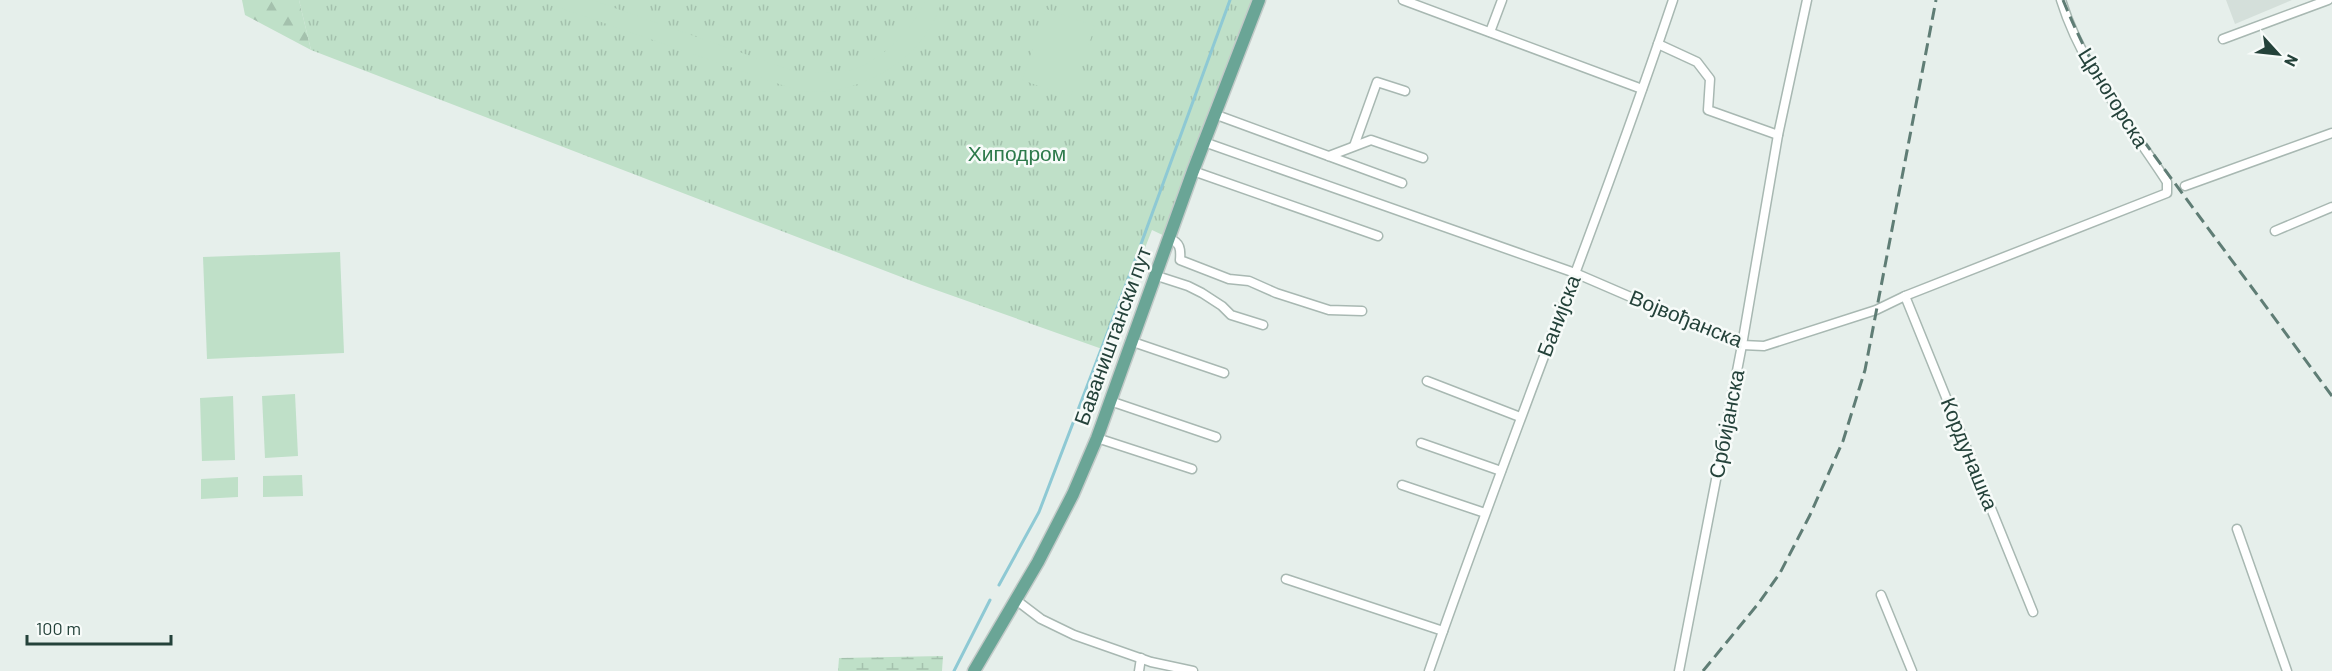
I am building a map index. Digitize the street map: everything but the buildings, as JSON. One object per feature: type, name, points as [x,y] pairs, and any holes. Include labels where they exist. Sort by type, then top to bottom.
[{"type":"main road","name":"Баваништански пут","points":[[974,671],[1016,600],[1073,494],[1097,438],[1168,238],[1259,0]]},
{"type":"street","points":[[1403,0],[1642,89]]},
{"type":"street","points":[[1490,32],[1502,0]]},
{"type":"street","name":"Банијска","points":[[1429,671],[1673,0]]},
{"type":"street","name":"Србијанска","points":[[1679,671],[1742,345],[1778,135],[1807,0]]},
{"type":"street","name":"Црногорска","points":[[2061,0],[2076,38],[2102,86],[2167,182],[2167,193]]},
{"type":"street","points":[[2223,39],[2328,0]]},
{"type":"street","points":[[1658,44],[1697,62],[1710,79],[1708,110],[1778,135]]},
{"type":"street","points":[[1354,146],[1377,82],[1405,92]]},
{"type":"street","points":[[1214,114],[1402,183]]},
{"type":"street","points":[[2185,186],[2332,133]]},
{"type":"street","points":[[1329,156],[1371,140],[1423,158]]},
{"type":"street","name":"Војвођанска","points":[[1204,142],[1575,273],[1742,345],[1764,346],[1876,310],[1905,296],[2167,193]]},
{"type":"street","points":[[1193,171],[1378,236]]},
{"type":"street","points":[[2275,231],[2332,207]]},
{"type":"street","points":[[1168,238],[1176,241],[1181,249],[1180,260],[1229,279],[1249,281],[1276,293],[1329,310],[1362,311]]},
{"type":"street","points":[[1155,275],[1202,293],[1231,315],[1263,325]]},
{"type":"street","name":"Кордунашка","points":[[1905,296],[2033,612]]},
{"type":"street","points":[[1130,341],[1224,373]]},
{"type":"street","points":[[1427,381],[1520,417]]},
{"type":"street","points":[[1110,401],[1216,437]]},
{"type":"street","points":[[1097,438],[1192,469]]},
{"type":"street","points":[[1421,443],[1501,471]]},
{"type":"street","points":[[1402,485],[1485,513]]},
{"type":"street","points":[[2237,529],[2287,671]]},
{"type":"street","points":[[1286,579],[1443,631]]},
{"type":"street","points":[[1881,595],[1912,671]]},
{"type":"street","points":[[1016,600],[1041,619],[1074,635],[1141,658],[1193,671]]},
{"type":"street","points":[[1139,671],[1141,658]]},
{"type":"shaded area","points":[[2226,0],[2292,0],[2235,24]]},
{"type":"green space","points":[[242,0],[299,0],[311,50],[245,15]]},
{"type":"green space","name":"Хиподром","points":[[299,0],[1259,0],[1169,238],[1152,230],[1105,350],[922,285],[311,50]]},
{"type":"green space","points":[[538,0],[592,0],[799,73],[818,73],[851,70],[873,60],[905,32],[914,21],[925,0],[942,0],[926,34],[900,61],[885,71],[851,87],[820,92],[799,91]]},
{"type":"green space","points":[[1046,9],[1095,26],[1071,97],[1022,80]]},
{"type":"green space","points":[[340,252],[344,353],[207,359],[203,257]]},
{"type":"green space","points":[[295,394],[298,456],[265,458],[262,396]]},
{"type":"green space","points":[[233,396],[235,460],[202,461],[200,398]]},
{"type":"green space","points":[[302,475],[303,496],[263,497],[263,476]]},
{"type":"green space","points":[[238,477],[238,497],[201,499],[201,479]]},
{"type":"green space","points":[[943,656],[942,671],[838,671],[839,658]]},
{"type":"waterway","points":[[1141,244],[1230,0]]},
{"type":"waterway","points":[[999,585],[1039,512],[1136,258]]},
{"type":"waterway","points":[[954,671],[990,600]]},
{"type":"railway","points":[[1703,671],[1758,604],[1780,573],[1810,515],[1843,441],[1865,370],[1936,0]]},
{"type":"railway","points":[[2063,0],[2089,56],[2120,109],[2332,396]]}]
